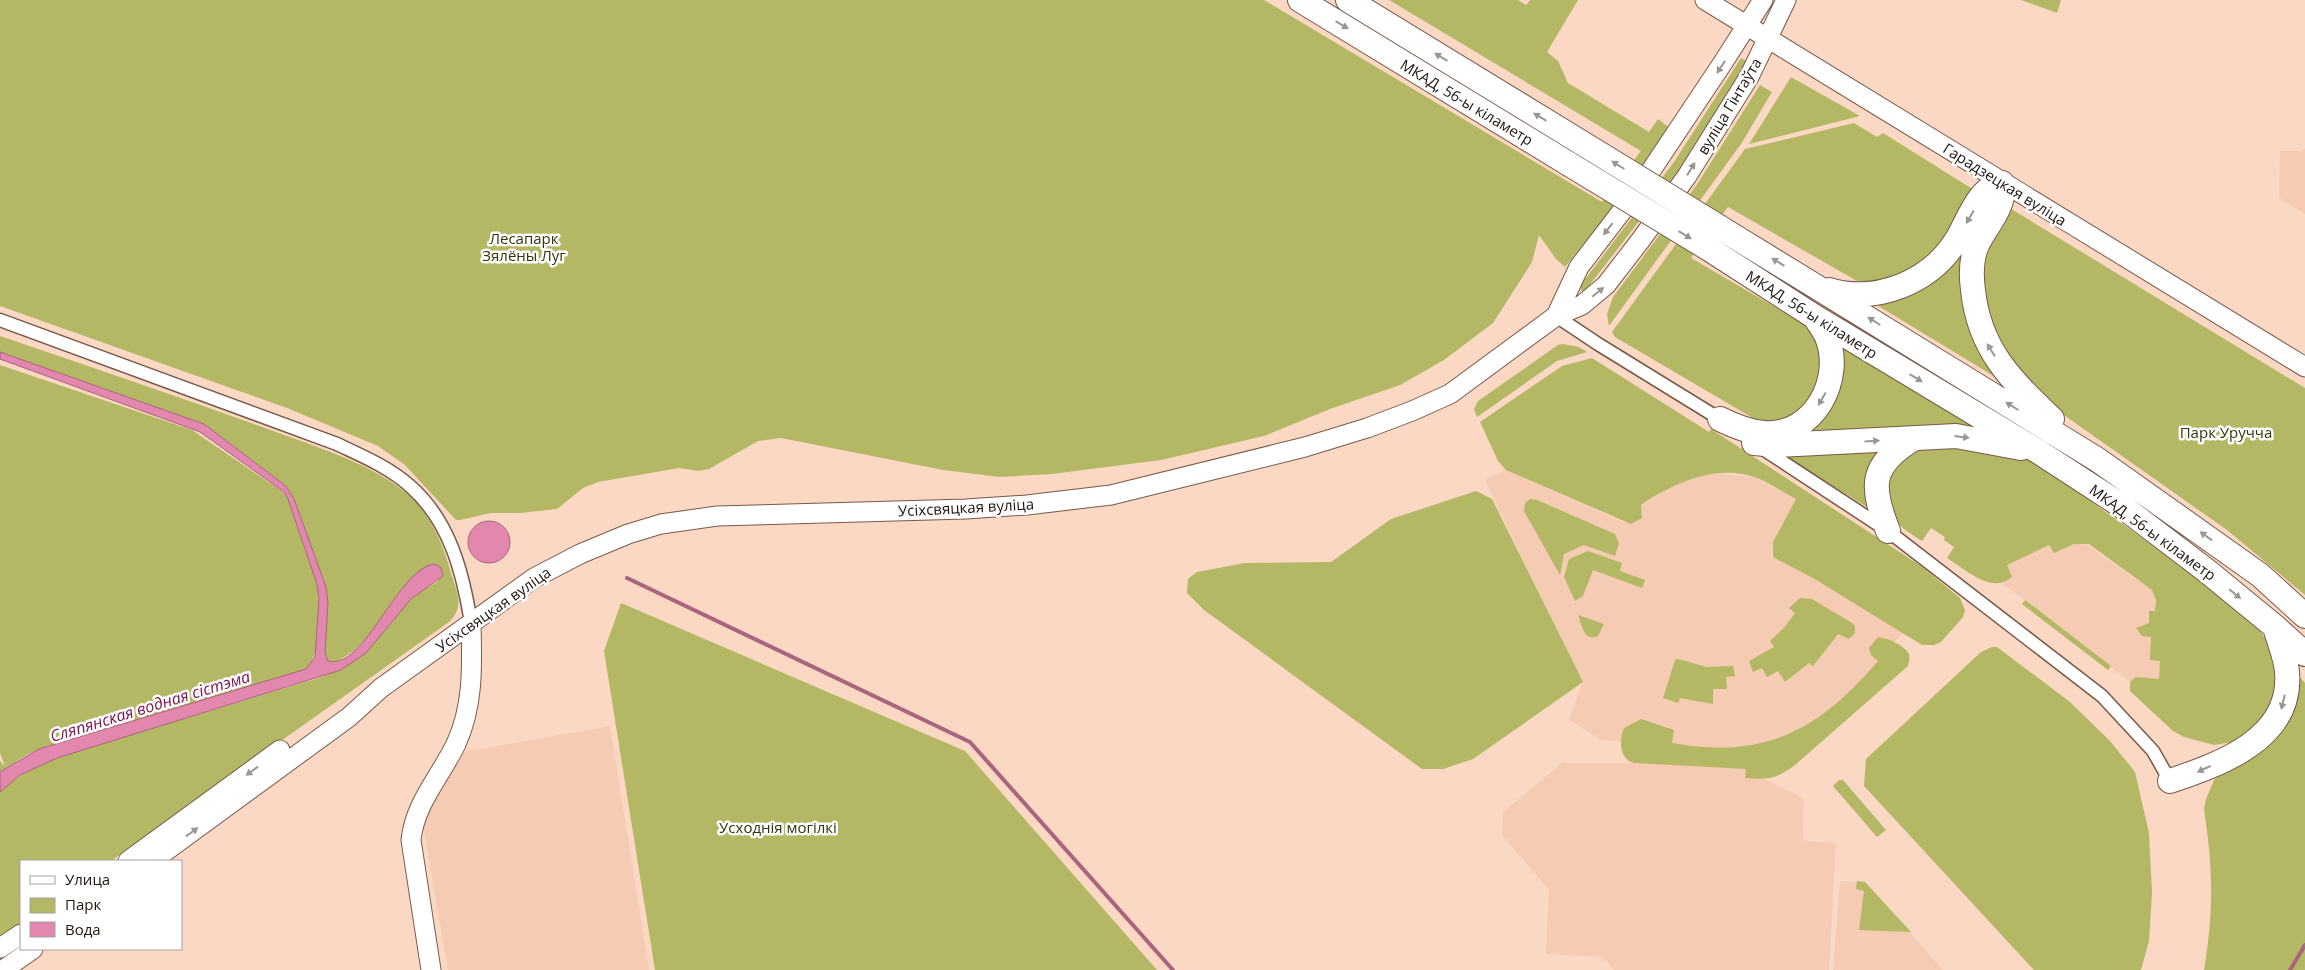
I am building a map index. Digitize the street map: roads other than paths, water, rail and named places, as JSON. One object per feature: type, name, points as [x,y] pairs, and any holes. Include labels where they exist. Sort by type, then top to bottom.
[{"type":"highway","name":"МКАД, 56-ы кіламетр","points":[[1300,0],[1706,247],[1814,317],[2040,452],[2119,504],[2207,571],[2305,654]]},
{"type":"highway","name":"МКАД, 56-ы кіламетр","points":[[1348,0],[2098,460],[2260,575],[2305,616]]},
{"type":"highway","points":[[1820,288],[1850,294],[1876,293],[1899,288],[1922,276],[1940,261],[1952,247],[1987,189],[2002,183],[2000,204],[1977,245],[1973,258],[1972,286],[1980,329],[1990,349],[2017,386],[2098,460]]},
{"type":"highway","points":[[1720,419],[1734,426],[1765,433],[1784,431],[1798,425],[1810,416],[1826,394],[1832,367],[1831,352],[1826,336],[1814,317]]},
{"type":"highway","points":[[1754,443],[1777,445],[1956,436],[2040,452]]},
{"type":"highway","points":[[1888,532],[1876,497],[1876,481],[1882,466],[1895,450],[1913,438]]},
{"type":"highway","points":[[2170,781],[2197,772],[2237,754],[2270,729],[2282,710],[2287,672],[2274,626]]},
{"type":"main road","name":"Гарадзецкая вуліца","points":[[1705,0],[2305,367]]},
{"type":"main road","name":"вуліца Гінтаўта","points":[[1638,190],[1763,0]]},
{"type":"main road","name":"вуліца Гінтаўта","points":[[1663,209],[1687,176],[1749,77],[1786,0]]},
{"type":"main road","name":"Усіхсвяцкая вуліца","points":[[1556,316],[1579,267],[1638,190]]},
{"type":"main road","name":"Усіхсвяцкая вуліца","points":[[153,860],[349,717],[381,688],[534,578],[554,566],[610,541],[661,524],[718,516],[1027,505],[1111,495],[1305,448],[1376,425],[1450,394],[1556,316],[1582,305],[1606,286],[1663,209]]},
{"type":"main road","points":[[431,970],[418,894],[411,834],[422,801],[456,743],[468,712],[472,680],[471,623]]},
{"type":"main road","name":"Усіхсвяцкая вуліца","points":[[129,860],[338,711],[363,695],[381,688]]},
{"type":"main road","points":[[0,948],[20,935]]},
{"type":"main road","points":[[3,970],[32,950]]},
{"type":"street","points":[[1556,316],[1720,419],[1888,532],[2102,696],[2153,751],[2170,781]]},
{"type":"street","points":[[0,320],[337,444],[374,462],[410,486],[432,510],[442,526],[458,563],[471,623]]},
{"type":"water","points":[[0,352],[204,424],[286,486],[294,499],[326,587],[328,602],[325,653],[328,661],[342,660],[355,651],[407,582],[421,570],[435,564],[441,568],[443,576],[411,599],[366,653],[341,670],[57,758],[20,775],[0,792],[0,772],[39,749],[306,669],[315,657],[319,599],[317,584],[284,492],[200,432],[0,359]]},
{"type":"water","points":[[493,521],[501,524],[507,530],[510,542],[507,554],[501,560],[485,563],[477,560],[471,554],[468,538],[471,530],[477,524]]},
{"type":"waterway","points":[[627,578],[970,742],[1173,970]]},
{"type":"waterway","points":[[2290,970],[2305,945]]},
{"type":"park label","name":"Лесапарк Зялёны Луг","points":[[524,246]]},
{"type":"park label","name":"Парк Уручча","points":[[2226,432]]},
{"type":"park label","name":"Усходнія могілкі","points":[[778,827]]},
{"type":"water label","name":"Сляпянская водная сістэма","points":[[150,706]]}]
